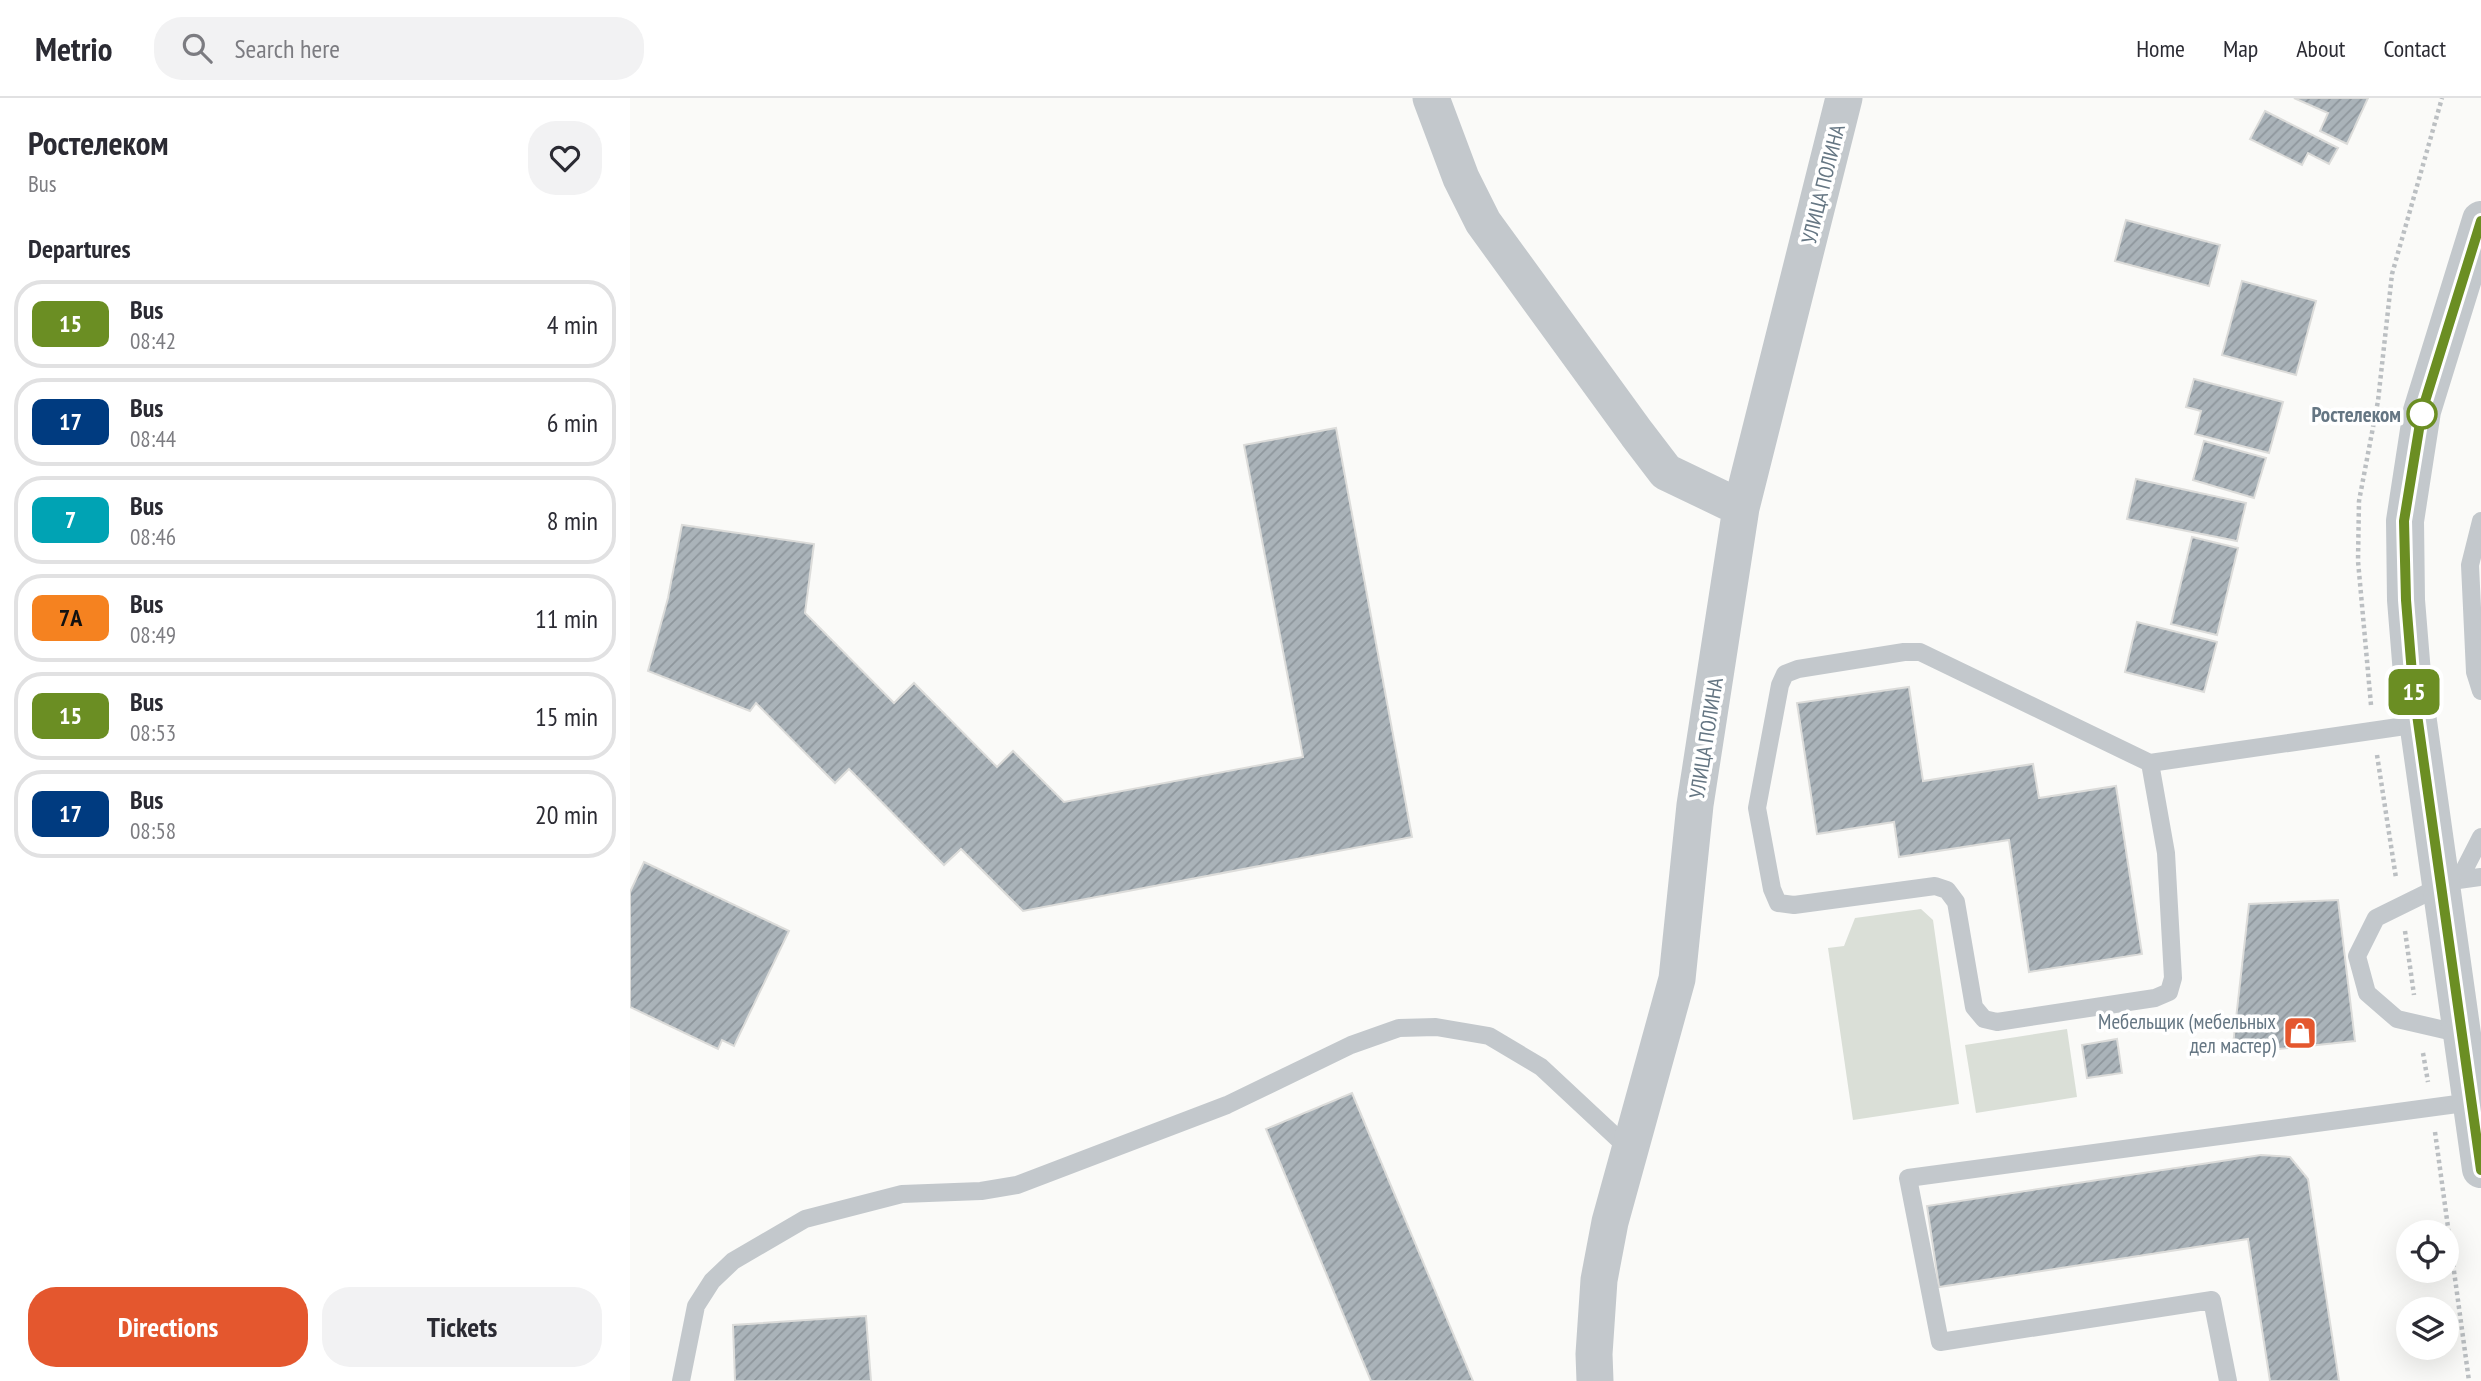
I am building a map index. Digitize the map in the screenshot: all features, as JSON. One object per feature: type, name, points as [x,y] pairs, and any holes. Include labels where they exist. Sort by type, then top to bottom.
[{"type":"street","points":[[1431,98],[1461,178],[1483,222],[1637,434],[1666,472],[1741,508]]},
{"type":"street","name":"УЛИЦА ПОЛИНА","points":[[1595,1381],[1599,1280],[1610,1222],[1677,979],[1695,805],[1741,508],[1844,98]]},
{"type":"street","points":[[2480,1161],[2462,1034],[2447,883],[2418,724],[2406,600],[2404,521],[2422,411],[2481,220]]},
{"type":"lane","points":[[2481,521],[2470,565],[2475,672],[2481,691]]},
{"type":"lane","points":[[2150,763],[2166,853],[2173,978],[2169,992],[2155,998],[1997,1021],[1984,1019],[1974,1007],[1956,902],[1947,890],[1935,886],[1794,905],[1778,903],[1772,890],[1757,808],[1780,685],[1786,674],[1798,669],[1904,652],[1920,652],[2150,763],[2418,724]]},
{"type":"lane","points":[[2447,883],[2481,837]]},
{"type":"lane","points":[[2462,1034],[2397,1018],[2367,993],[2357,956],[2376,918],[2447,883],[2481,877]]},
{"type":"lane","points":[[681,1381],[696,1306],[712,1281],[733,1261],[806,1219],[902,1194],[981,1191],[1017,1185],[1227,1105],[1351,1045],[1399,1028],[1437,1027],[1489,1036],[1541,1067],[1630,1150]]},
{"type":"lane","points":[[2228,1381],[2212,1300],[1940,1342],[1908,1178],[2472,1102]]},
{"type":"shaded area","points":[[1921,909],[1933,920],[1959,1104],[1853,1120],[1828,948],[1844,946],[1855,918]]},
{"type":"shaded area","points":[[2067,1029],[2077,1097],[1976,1113],[1965,1045]]},
{"type":"building","points":[[2294,98],[2368,98],[2347,144],[2320,131],[2328,113]]},
{"type":"building","points":[[2265,111],[2338,148],[2329,164],[2308,153],[2302,165],[2250,139]]},
{"type":"building","points":[[2126,220],[2220,245],[2209,286],[2115,261]]},
{"type":"building","points":[[2242,281],[2316,301],[2296,375],[2222,355]]},
{"type":"building","points":[[2194,379],[2283,402],[2269,453],[2195,434],[2201,411],[2186,407]]},
{"type":"building","points":[[1336,428],[1412,837],[1023,911],[961,849],[944,865],[849,769],[835,783],[756,703],[750,711],[648,671],[668,598],[682,525],[814,544],[805,613],[894,703],[914,683],[997,767],[1013,751],[1064,802],[1303,757],[1244,445]]},
{"type":"building","points":[[2204,441],[2266,458],[2254,498],[2193,480]]},
{"type":"building","points":[[2136,479],[2246,503],[2237,541],[2127,519]]},
{"type":"building","points":[[2192,537],[2238,548],[2217,635],[2171,624]]},
{"type":"building","points":[[2137,622],[2217,642],[2204,692],[2125,672]]},
{"type":"building","points":[[1909,687],[1923,781],[2033,764],[2039,798],[2116,786],[2142,954],[2029,972],[2009,840],[1899,857],[1894,822],[1817,834],[1797,703]]},
{"type":"building","points":[[644,862],[789,931],[734,1046],[722,1040],[718,1049],[630,1007],[630,892]]},
{"type":"building","points":[[2338,900],[2355,1041],[2232,1054],[2249,904]]},
{"type":"building","points":[[2117,1039],[2122,1073],[2087,1078],[2082,1045]]},
{"type":"building","points":[[1352,1093],[1473,1381],[1371,1381],[1266,1129]]},
{"type":"building","points":[[2261,1155],[2290,1157],[2308,1179],[2339,1381],[2270,1381],[2248,1239],[1939,1287],[1927,1206]]},
{"type":"building","points":[[866,1316],[871,1381],[735,1381],[733,1325]]},
{"type":"bus line","name":"15","points":[[2481,221],[2422,411],[2404,521],[2406,600],[2413,686],[2481,1170]]},
{"type":"place","name":"Ростелеком","points":[[2422,414]]},
{"type":"place","name":"Мебельщик (мебельных дел мастер)","points":[[2300,1033]]}]
